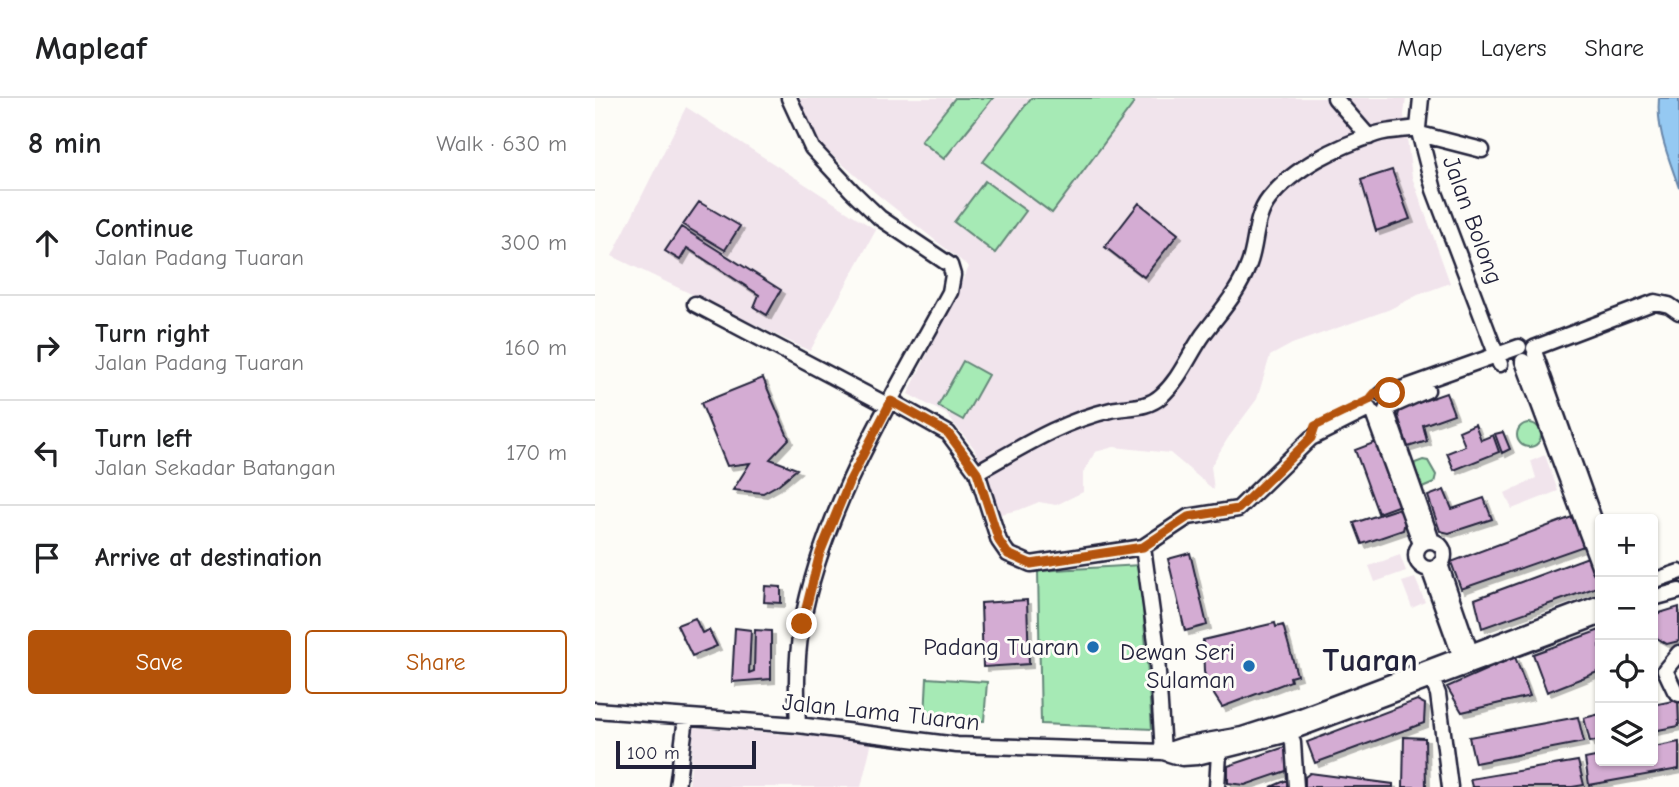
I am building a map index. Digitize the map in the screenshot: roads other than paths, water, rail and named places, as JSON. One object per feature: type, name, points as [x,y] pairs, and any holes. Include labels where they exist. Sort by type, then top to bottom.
[{"type":"street","points":[[789,98],[813,148],[852,191],[880,218],[950,265],[953,275],[950,292],[849,482],[820,553],[802,624],[796,686],[798,725]]},
{"type":"street","points":[[1335,98],[1369,137]]},
{"type":"street","name":"Jalan Bolong","points":[[1421,98],[1419,131],[1434,190],[1488,329],[1517,355]]},
{"type":"street","points":[[977,472],[1051,429],[1111,410],[1148,405],[1161,396],[1180,373],[1239,285],[1250,264],[1259,217],[1268,200],[1313,161],[1379,133],[1419,131],[1482,150]]},
{"type":"street","points":[[695,304],[944,429],[977,472],[999,541],[1008,554],[1031,564],[1143,547],[1188,517],[1238,509],[1311,438],[1378,406],[1655,302],[1669,305],[1679,312]]},
{"type":"street","points":[[1478,362],[1485,355],[1488,329]]},
{"type":"street","points":[[1378,406],[1390,393],[1478,362],[1517,355]]},
{"type":"street","points":[[1517,355],[1595,525]]},
{"type":"street","points":[[1517,355],[1595,555]]},
{"type":"street","points":[[1378,406],[1423,540],[1443,550],[1443,559],[1434,567],[1423,567],[1417,561],[1416,552],[1423,540]]},
{"type":"street","points":[[1143,547],[1156,642],[1163,752]]},
{"type":"street","points":[[1434,567],[1469,660]]},
{"type":"street","points":[[1658,579],[1679,572]]},
{"type":"street","points":[[1658,596],[1679,591]]},
{"type":"street","points":[[1450,787],[1433,681],[1469,660],[1595,605]]},
{"type":"street","points":[[1469,660],[1595,619]]},
{"type":"street","points":[[1679,653],[1665,670],[1679,694]]},
{"type":"street","name":"Jalan Lama Tuaran","points":[[1163,752],[1242,735],[1433,681]]},
{"type":"street","name":"Jalan Lama Tuaran","points":[[595,710],[798,725],[957,745],[1163,752],[1182,758],[1219,753],[1290,733],[1433,681]]},
{"type":"street","points":[[677,787],[686,718]]},
{"type":"street","points":[[1290,733],[1296,787]]},
{"type":"street","points":[[1217,787],[1219,753]]},
{"type":"water","points":[[1659,98],[1679,98],[1679,188],[1661,133]]},
{"type":"place","name":"Padang Tuaran","points":[[1093,647]]},
{"type":"place","name":"Dewan Seri Sulaman","points":[[1249,666]]},
{"type":"district","name":"Tuaran","points":[[1370,660]]}]
